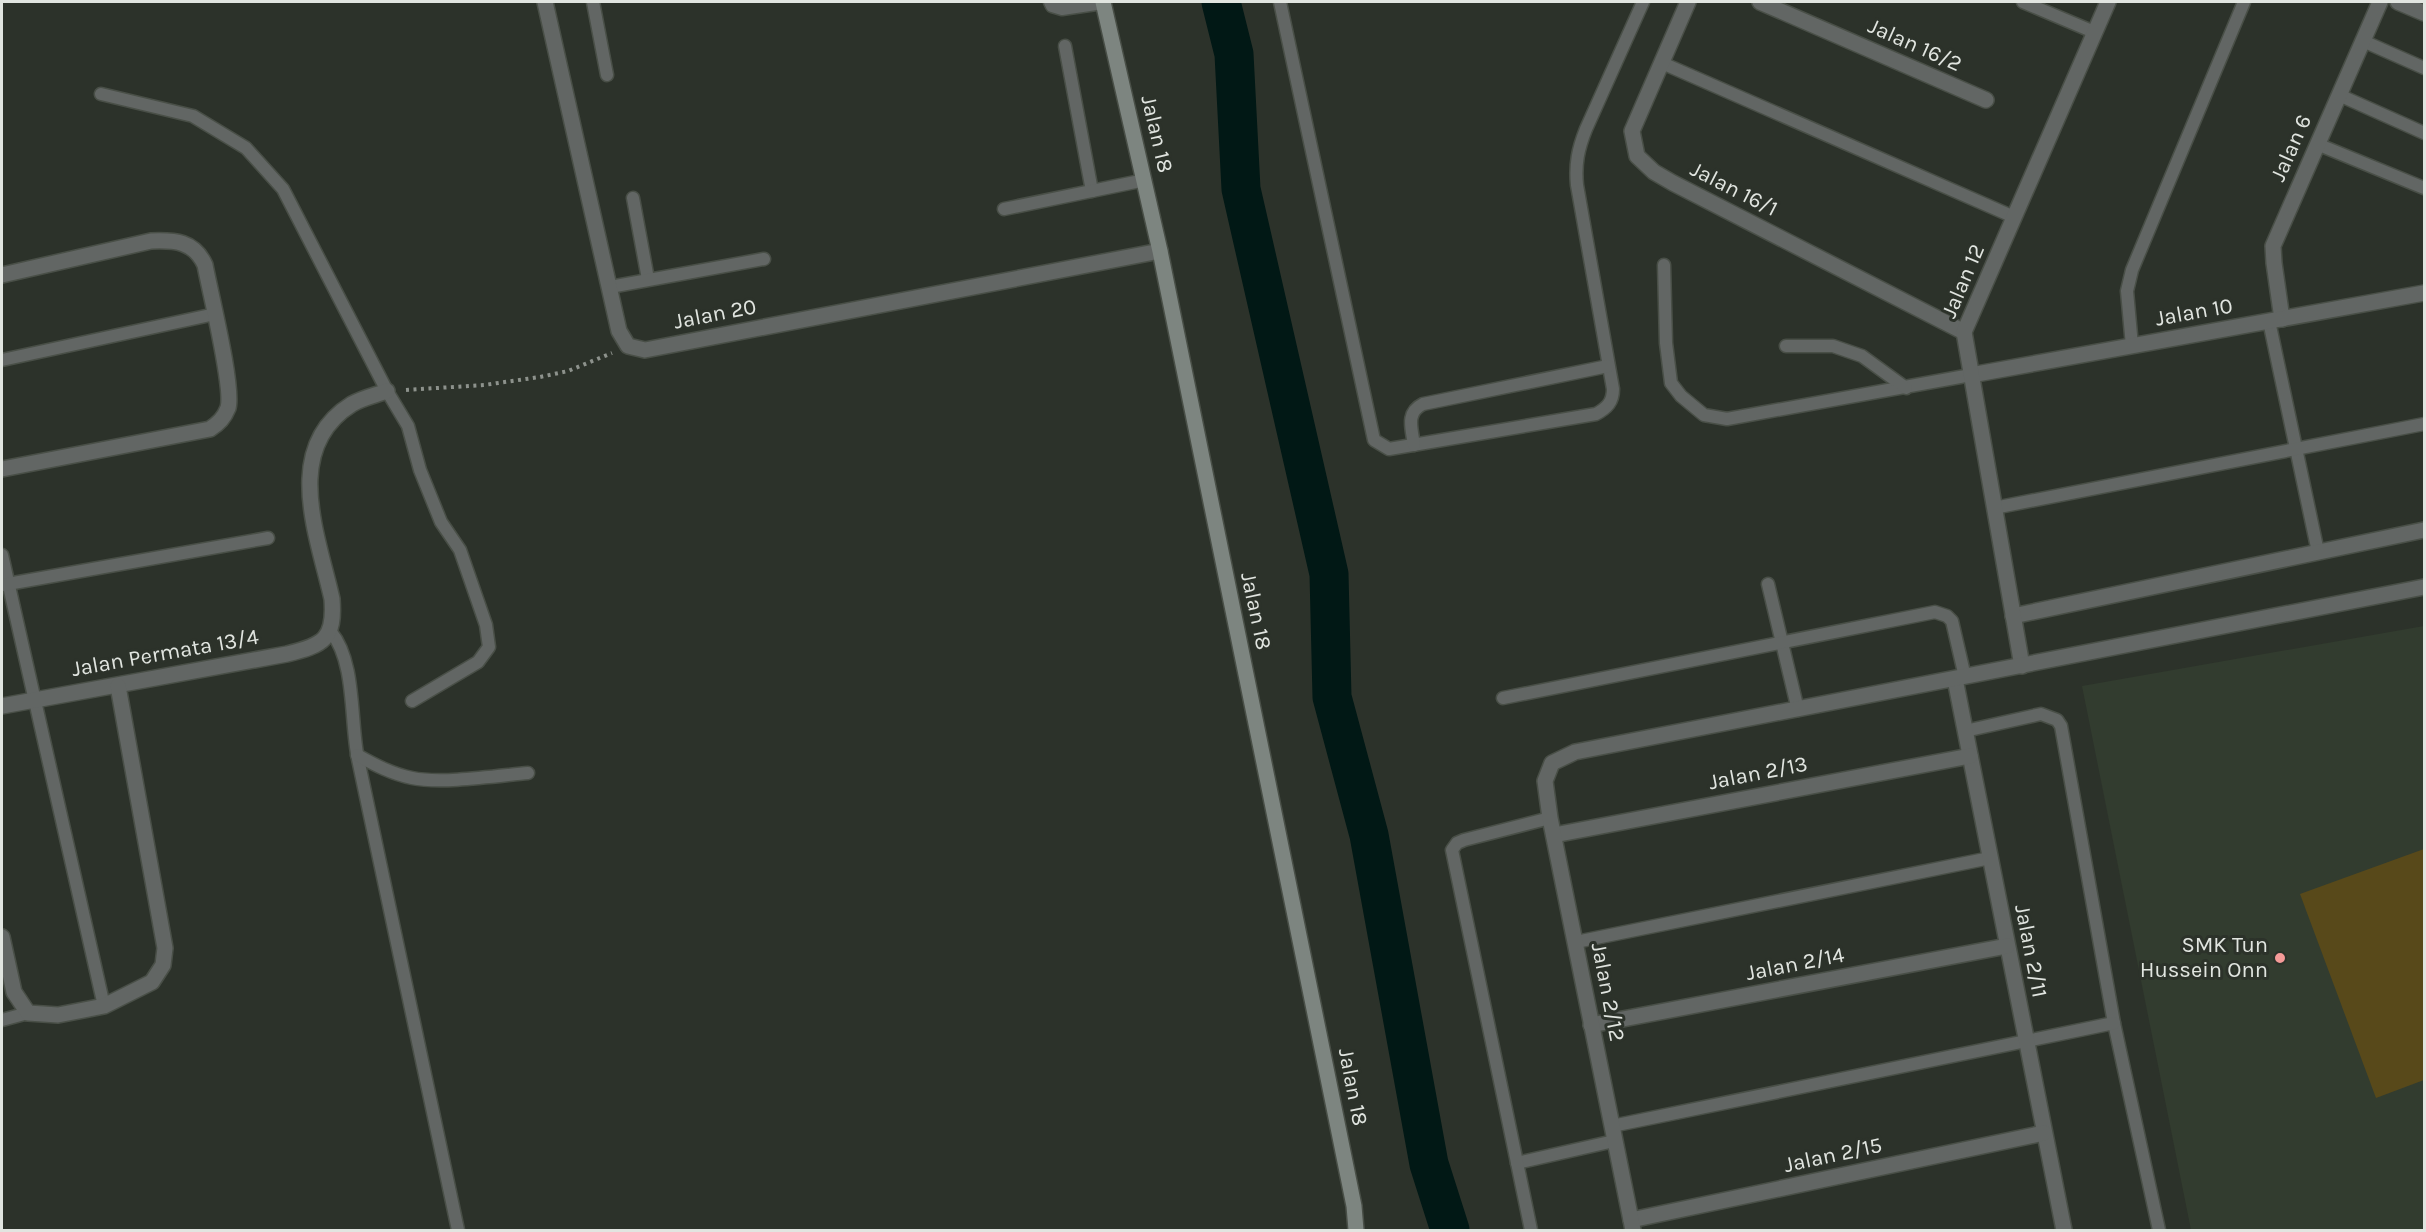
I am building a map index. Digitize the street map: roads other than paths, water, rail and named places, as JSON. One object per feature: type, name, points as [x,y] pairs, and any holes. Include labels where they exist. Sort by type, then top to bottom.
[{"type":"street","points":[[545,2],[610,287]]},
{"type":"street","name":"Jalan 18","points":[[1103,2],[1160,251],[1354,1206],[1356,1230]]},
{"type":"street","name":"Jalan 16/1","points":[[1688,2],[1632,131],[1637,156],[1654,172],[1964,332]]},
{"type":"street","name":"Jalan 16/2","points":[[1760,2],[1986,100]]},
{"type":"street","name":"Jalan 12","points":[[2022,666],[1964,332],[2108,2]]},
{"type":"street","name":"Jalan 6","points":[[2276,320],[2273,246],[2380,2]]},
{"type":"street","points":[[2398,2],[2424,13]]},
{"type":"street","points":[[2,274],[151,241],[171,240],[187,245],[200,253],[206,265],[228,385],[229,406],[222,420],[210,429],[2,469]]},
{"type":"street","name":"Jalan 20","points":[[610,287],[619,331],[628,346],[645,350],[1160,251]]},
{"type":"street","name":"Jalan 10","points":[[1971,375],[2424,293]]},
{"type":"street","points":[[331,632],[332,599],[309,499],[312,454],[322,435],[337,416],[353,404],[387,391]]},
{"type":"street","points":[[2013,616],[2424,530]]},
{"type":"street","points":[[1798,710],[2424,588]]},
{"type":"street","name":"Jalan Permata 13/4","points":[[2,705],[118,686],[309,649],[321,643],[331,632]]},
{"type":"street","name":"Jalan 2/11","points":[[1960,678],[1965,732],[2064,1230]]},
{"type":"street","points":[[2,937],[14,992],[28,1012],[58,1015],[104,1006],[152,982],[163,965],[165,948],[118,686]]},
{"type":"street","name":"Jalan 2/12","points":[[1632,1225],[1550,818],[1545,781],[1552,763],[1575,752],[1798,710]]},
{"type":"street","name":"Jalan 2/13","points":[[1554,834],[1970,756]]},
{"type":"street","name":"Jalan 2/14","points":[[1591,1025],[2007,946]]},
{"type":"street","name":"Jalan 2/15","points":[[1632,1225],[2044,1133]]},
{"type":"lane","points":[[593,2],[608,75]]},
{"type":"lane","points":[[1050,2],[1052,6],[1062,9],[1103,2]]},
{"type":"lane","points":[[1280,2],[1374,440],[1389,449],[1596,414],[1607,407],[1613,397],[1575,165],[1578,147],[1643,2]]},
{"type":"lane","points":[[2022,2],[2094,32]]},
{"type":"lane","points":[[2133,346],[2127,291],[2132,270],[2244,2]]},
{"type":"lane","points":[[2363,40],[2424,68]]},
{"type":"lane","points":[[1065,46],[1092,191]]},
{"type":"lane","points":[[1662,63],[2014,218]]},
{"type":"lane","points":[[101,94],[193,116],[246,148],[284,189],[387,391],[408,426],[420,470],[441,522],[460,549],[486,625],[489,647],[478,662],[412,701]]},
{"type":"lane","points":[[2339,95],[2424,133]]},
{"type":"lane","points":[[2317,144],[2424,188]]},
{"type":"lane","points":[[1004,208],[1145,180]]},
{"type":"lane","points":[[633,198],[648,279]]},
{"type":"lane","points":[[610,287],[764,260]]},
{"type":"lane","points":[[1664,265],[1666,343],[1671,383],[1704,415],[1727,419],[1971,375]]},
{"type":"lane","points":[[2,360],[214,314]]},
{"type":"lane","points":[[2276,320],[2295,449],[2318,552]]},
{"type":"lane","points":[[1786,346],[1833,346],[1862,356],[1906,388]]},
{"type":"lane","points":[[1414,445],[1410,421],[1416,408],[1422,404],[1608,366]]},
{"type":"lane","points":[[1994,508],[2424,424]]},
{"type":"lane","points":[[4,585],[268,538]]},
{"type":"lane","points":[[2,555],[4,585],[36,700],[104,1006]]},
{"type":"lane","points":[[1768,584],[1798,710]]},
{"type":"lane","points":[[1503,699],[1935,612],[1947,616],[1952,621],[1960,678]]},
{"type":"lane","points":[[331,632],[340,643],[346,665],[357,755],[458,1230]]},
{"type":"lane","points":[[1965,732],[2041,714],[2057,720],[2061,726],[2114,1023],[2159,1230]]},
{"type":"lane","points":[[357,755],[382,769],[412,778],[430,780],[528,774]]},
{"type":"lane","points":[[1531,1230],[1452,850],[1457,843],[1464,840],[1550,818]]},
{"type":"lane","points":[[1576,942],[1990,858]]},
{"type":"lane","points":[[2,1020],[28,1012]]},
{"type":"lane","points":[[1517,1163],[1613,1134],[2114,1023]]},
{"type":"waterway","points":[[1221,2],[1234,54],[1241,189],[1329,574],[1332,697],[1369,835],[1429,1164],[1450,1230]]},
{"type":"place","name":"SMK Tun Hussein Onn","points":[[2280,958]]}]
